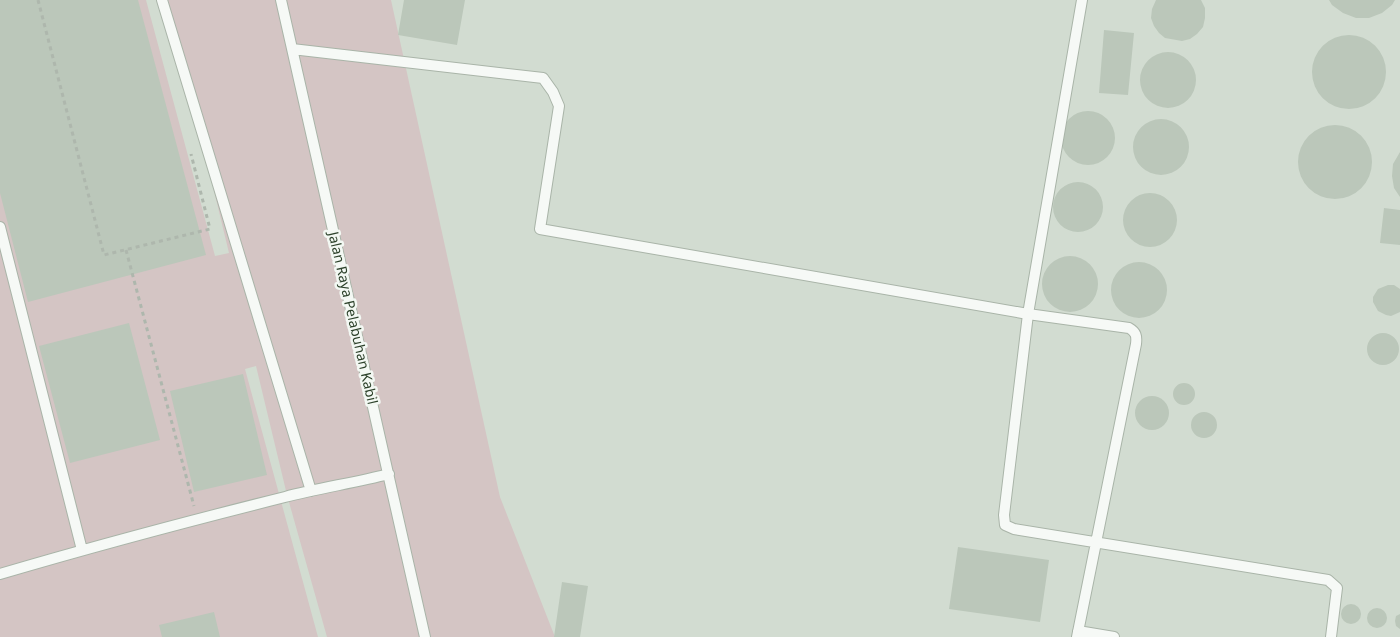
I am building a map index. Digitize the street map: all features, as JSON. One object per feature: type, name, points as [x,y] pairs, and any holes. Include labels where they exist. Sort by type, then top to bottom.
[{"type":"lane","points":[[162,0],[311,491]]},
{"type":"lane","name":"Jalan Raya Pelabuhan Kabil","points":[[281,0],[425,637]]},
{"type":"lane","points":[[1082,0],[1028,314],[1004,515],[1006,525],[1014,529],[1328,580],[1337,588],[1330,637]]},
{"type":"lane","points":[[292,49],[543,78],[553,92],[559,106],[540,229],[1028,314],[1129,328],[1134,331],[1136,336],[1097,542],[1077,634],[1114,637]]},
{"type":"lane","points":[[0,227],[82,550]]},
{"type":"lane","points":[[0,574],[197,519],[388,474]]},
{"type":"path","points":[[38,0],[104,255],[210,229]]},
{"type":"path","points":[[126,250],[197,519]]},
{"type":"shaded area","points":[[0,0],[1400,0],[1400,637],[0,637]]},
{"type":"shaded area","points":[[0,0],[146,0],[215,256],[229,253],[168,0],[391,0],[500,497],[555,637],[327,637],[287,495],[256,366],[245,369],[318,637],[0,637]]},
{"type":"building","points":[[0,0],[138,0],[206,255],[28,302],[0,193]]},
{"type":"building","points":[[404,0],[465,0],[457,45],[398,35]]},
{"type":"building","points":[[1156,0],[1201,0],[1205,8],[1203,27],[1190,39],[1182,41],[1165,38],[1154,26],[1151,18]]},
{"type":"building","points":[[1329,0],[1395,0],[1382,13],[1369,18],[1356,18],[1343,13],[1332,5]]},
{"type":"building","points":[[1104,30],[1134,33],[1128,95],[1099,93]]},
{"type":"building","points":[[1342,35],[1356,35],[1370,41],[1380,51],[1386,65],[1386,79],[1380,93],[1370,103],[1356,109],[1342,109],[1328,103],[1318,93],[1312,79],[1312,65],[1318,51],[1328,41]]},
{"type":"building","points":[[1162,52],[1174,52],[1184,56],[1192,64],[1196,80],[1192,96],[1184,104],[1174,108],[1162,108],[1152,104],[1144,96],[1140,86],[1140,74],[1144,64],[1152,56]]},
{"type":"building","points":[[1088,111],[1098,113],[1107,119],[1113,128],[1115,138],[1113,148],[1107,157],[1098,163],[1088,165],[1078,163],[1069,157],[1063,148],[1061,138],[1063,128],[1069,119],[1078,113]]},
{"type":"building","points":[[1156,119],[1166,119],[1181,127],[1187,136],[1189,147],[1187,158],[1181,167],[1166,175],[1156,175],[1145,170],[1138,163],[1133,152],[1133,142],[1138,131],[1145,124]]},
{"type":"building","points":[[1328,125],[1342,125],[1356,131],[1366,141],[1372,155],[1372,169],[1366,183],[1356,193],[1342,199],[1328,199],[1314,193],[1304,183],[1298,169],[1298,155],[1304,141],[1314,131]]},
{"type":"building","points":[[1400,152],[1400,197],[1394,188],[1392,176],[1393,164]]},
{"type":"building","points":[[1073,182],[1083,182],[1096,189],[1103,202],[1103,212],[1096,225],[1083,232],[1073,232],[1064,228],[1057,221],[1053,212],[1053,202],[1057,193],[1064,186]]},
{"type":"building","points":[[1150,193],[1160,195],[1169,201],[1175,210],[1177,220],[1175,230],[1169,239],[1160,245],[1150,247],[1140,245],[1131,239],[1125,230],[1123,220],[1125,210],[1131,201],[1140,195]]},
{"type":"building","points":[[1384,208],[1400,210],[1400,245],[1380,243]]},
{"type":"building","points":[[1070,256],[1081,258],[1090,264],[1096,273],[1098,284],[1096,295],[1090,304],[1081,310],[1070,312],[1059,310],[1050,304],[1044,295],[1042,284],[1044,273],[1050,264],[1059,258]]},
{"type":"building","points":[[1134,262],[1144,262],[1159,270],[1165,279],[1167,290],[1165,301],[1159,310],[1144,318],[1134,318],[1123,313],[1116,306],[1111,295],[1111,285],[1116,274],[1123,267]]},
{"type":"building","points":[[1394,285],[1400,289],[1400,312],[1391,316],[1378,311],[1373,302],[1373,297],[1378,289]]},
{"type":"building","points":[[129,323],[160,440],[70,463],[39,346]]},
{"type":"building","points":[[1383,333],[1389,334],[1394,338],[1398,343],[1398,355],[1394,360],[1389,364],[1383,365],[1377,364],[1372,360],[1368,355],[1367,349],[1368,343],[1372,338],[1377,334]]},
{"type":"building","points":[[243,374],[267,475],[194,492],[170,391]]},
{"type":"building","points":[[1184,383],[1192,386],[1195,394],[1192,402],[1184,405],[1176,402],[1173,394],[1176,386]]},
{"type":"building","points":[[1152,396],[1164,401],[1169,413],[1164,425],[1152,430],[1140,425],[1135,413],[1140,401]]},
{"type":"building","points":[[1204,412],[1213,416],[1217,425],[1213,434],[1204,438],[1195,434],[1191,425],[1195,416]]},
{"type":"building","points":[[958,547],[1049,560],[1040,622],[949,609]]},
{"type":"building","points":[[562,582],[588,586],[580,637],[554,637]]},
{"type":"building","points":[[1351,604],[1358,607],[1361,614],[1358,621],[1351,624],[1344,621],[1341,614],[1344,607]]},
{"type":"building","points":[[1377,608],[1384,611],[1387,618],[1384,625],[1377,628],[1370,625],[1367,618],[1370,611]]},
{"type":"building","points":[[214,612],[220,637],[162,637],[159,625]]},
{"type":"building","points":[[1400,614],[1400,629],[1396,626],[1395,621],[1396,616]]}]
